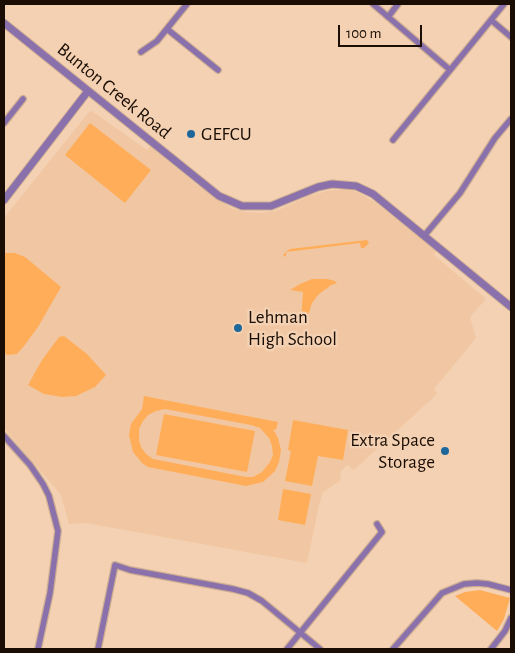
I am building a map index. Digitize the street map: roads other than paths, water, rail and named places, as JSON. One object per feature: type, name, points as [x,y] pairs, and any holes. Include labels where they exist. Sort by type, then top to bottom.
[{"type":"street","points":[[141,52],[156,41],[187,4]]},
{"type":"street","points":[[372,4],[449,69]]},
{"type":"street","points":[[388,17],[398,4]]},
{"type":"street","points":[[393,140],[449,69],[504,4]]},
{"type":"street","points":[[491,20],[511,37]]},
{"type":"street","name":"Bunton Creek Road","points":[[4,23],[219,196],[242,206],[271,206],[314,188],[332,184],[356,186],[373,194],[511,307]]},
{"type":"street","points":[[167,29],[218,70]]},
{"type":"street","points":[[4,200],[88,91]]},
{"type":"street","points":[[4,123],[24,99]]},
{"type":"street","points":[[424,236],[460,193],[495,138],[511,119]]},
{"type":"street","points":[[4,436],[30,465],[43,484],[49,496],[58,531],[50,593],[38,649]]},
{"type":"street","points":[[286,649],[382,532],[377,524]]},
{"type":"street","points":[[98,649],[115,565],[130,570],[233,589],[248,594],[262,601],[320,649]]},
{"type":"street","points":[[394,649],[434,600],[442,593],[464,584],[477,582],[511,590]]},
{"type":"street","points":[[492,649],[505,631],[511,618]]},
{"type":"place","name":"GEFCU","points":[[191,134]]},
{"type":"place","name":"Lehman High School","points":[[238,328]]},
{"type":"place","name":"Extra Space Storage","points":[[445,451]]}]
